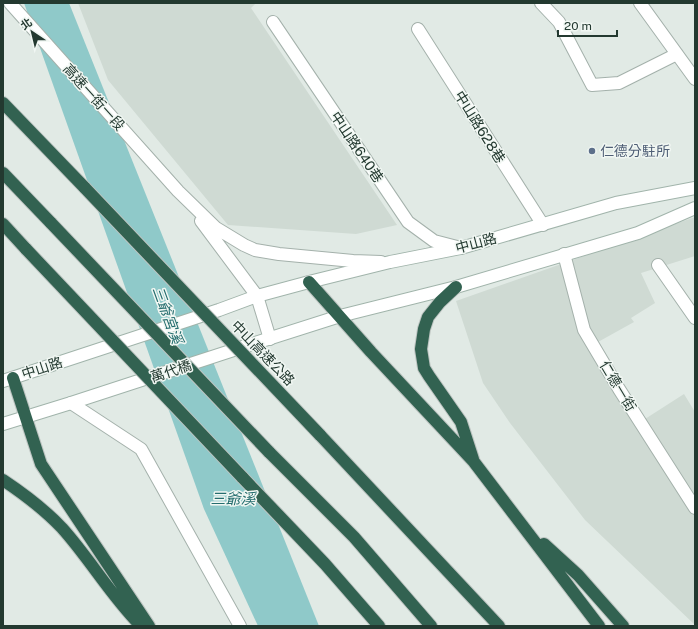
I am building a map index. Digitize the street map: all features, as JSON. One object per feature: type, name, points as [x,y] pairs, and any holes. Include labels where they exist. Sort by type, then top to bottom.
[{"type":"highway","name":"中山高速公路","points":[[3,103],[385,504],[499,626]]},
{"type":"highway","points":[[3,173],[268,452],[354,537],[431,626]]},
{"type":"highway","points":[[3,224],[325,564],[379,626]]},
{"type":"highway","points":[[309,282],[371,352],[474,462],[599,626]]},
{"type":"highway","points":[[456,287],[440,302],[428,317],[424,329],[421,349],[424,368],[437,390],[461,422],[474,462]]},
{"type":"highway","points":[[8,379],[26,417],[42,464],[149,626]]},
{"type":"highway","points":[[3,480],[44,511],[62,528],[119,602],[141,626]]},
{"type":"highway","points":[[521,523],[578,576],[623,626]]},
{"type":"street","name":"高速一街一段","points":[[10,3],[178,191],[216,228],[255,250],[312,257],[390,262]]},
{"type":"street","points":[[541,3],[559,22],[592,85],[619,83],[677,54]]},
{"type":"street","points":[[640,3],[695,80]]},
{"type":"street","name":"中山路640巷","points":[[273,22],[408,222],[434,241],[461,248]]},
{"type":"street","name":"中山路628巷","points":[[418,29],[543,225]]},
{"type":"street","name":"中山路","points":[[8,379],[219,310],[257,296],[390,262],[461,248],[616,204],[695,188]]},
{"type":"street","name":"高速一街一段","points":[[178,191],[257,296],[270,339]]},
{"type":"street","points":[[270,339],[340,316],[456,287],[638,233],[695,208]]},
{"type":"street","name":"仁德一街","points":[[564,254],[584,330],[619,389],[695,508]]},
{"type":"street","points":[[658,265],[695,318]]},
{"type":"street","name":"萬代橋","points":[[71,403],[270,339]]},
{"type":"street","points":[[3,424],[71,403],[142,449],[240,626]]},
{"type":"shaded area","points":[[78,3],[256,3],[251,8],[397,225],[356,234],[228,225],[108,80]]},
{"type":"shaded area","points":[[695,217],[695,256],[641,273],[655,303],[631,318],[634,322],[598,342],[645,419],[684,394],[695,412],[695,625],[585,520],[510,423],[483,383],[456,301]]},
{"type":"water","name":"三爺溪","points":[[24,3],[69,3],[319,626],[258,626],[204,509]]},
{"type":"place","name":"仁德分駐所","points":[[592,151]]},
{"type":"water label","name":"三爺宮溪","points":[[168,315]]}]
